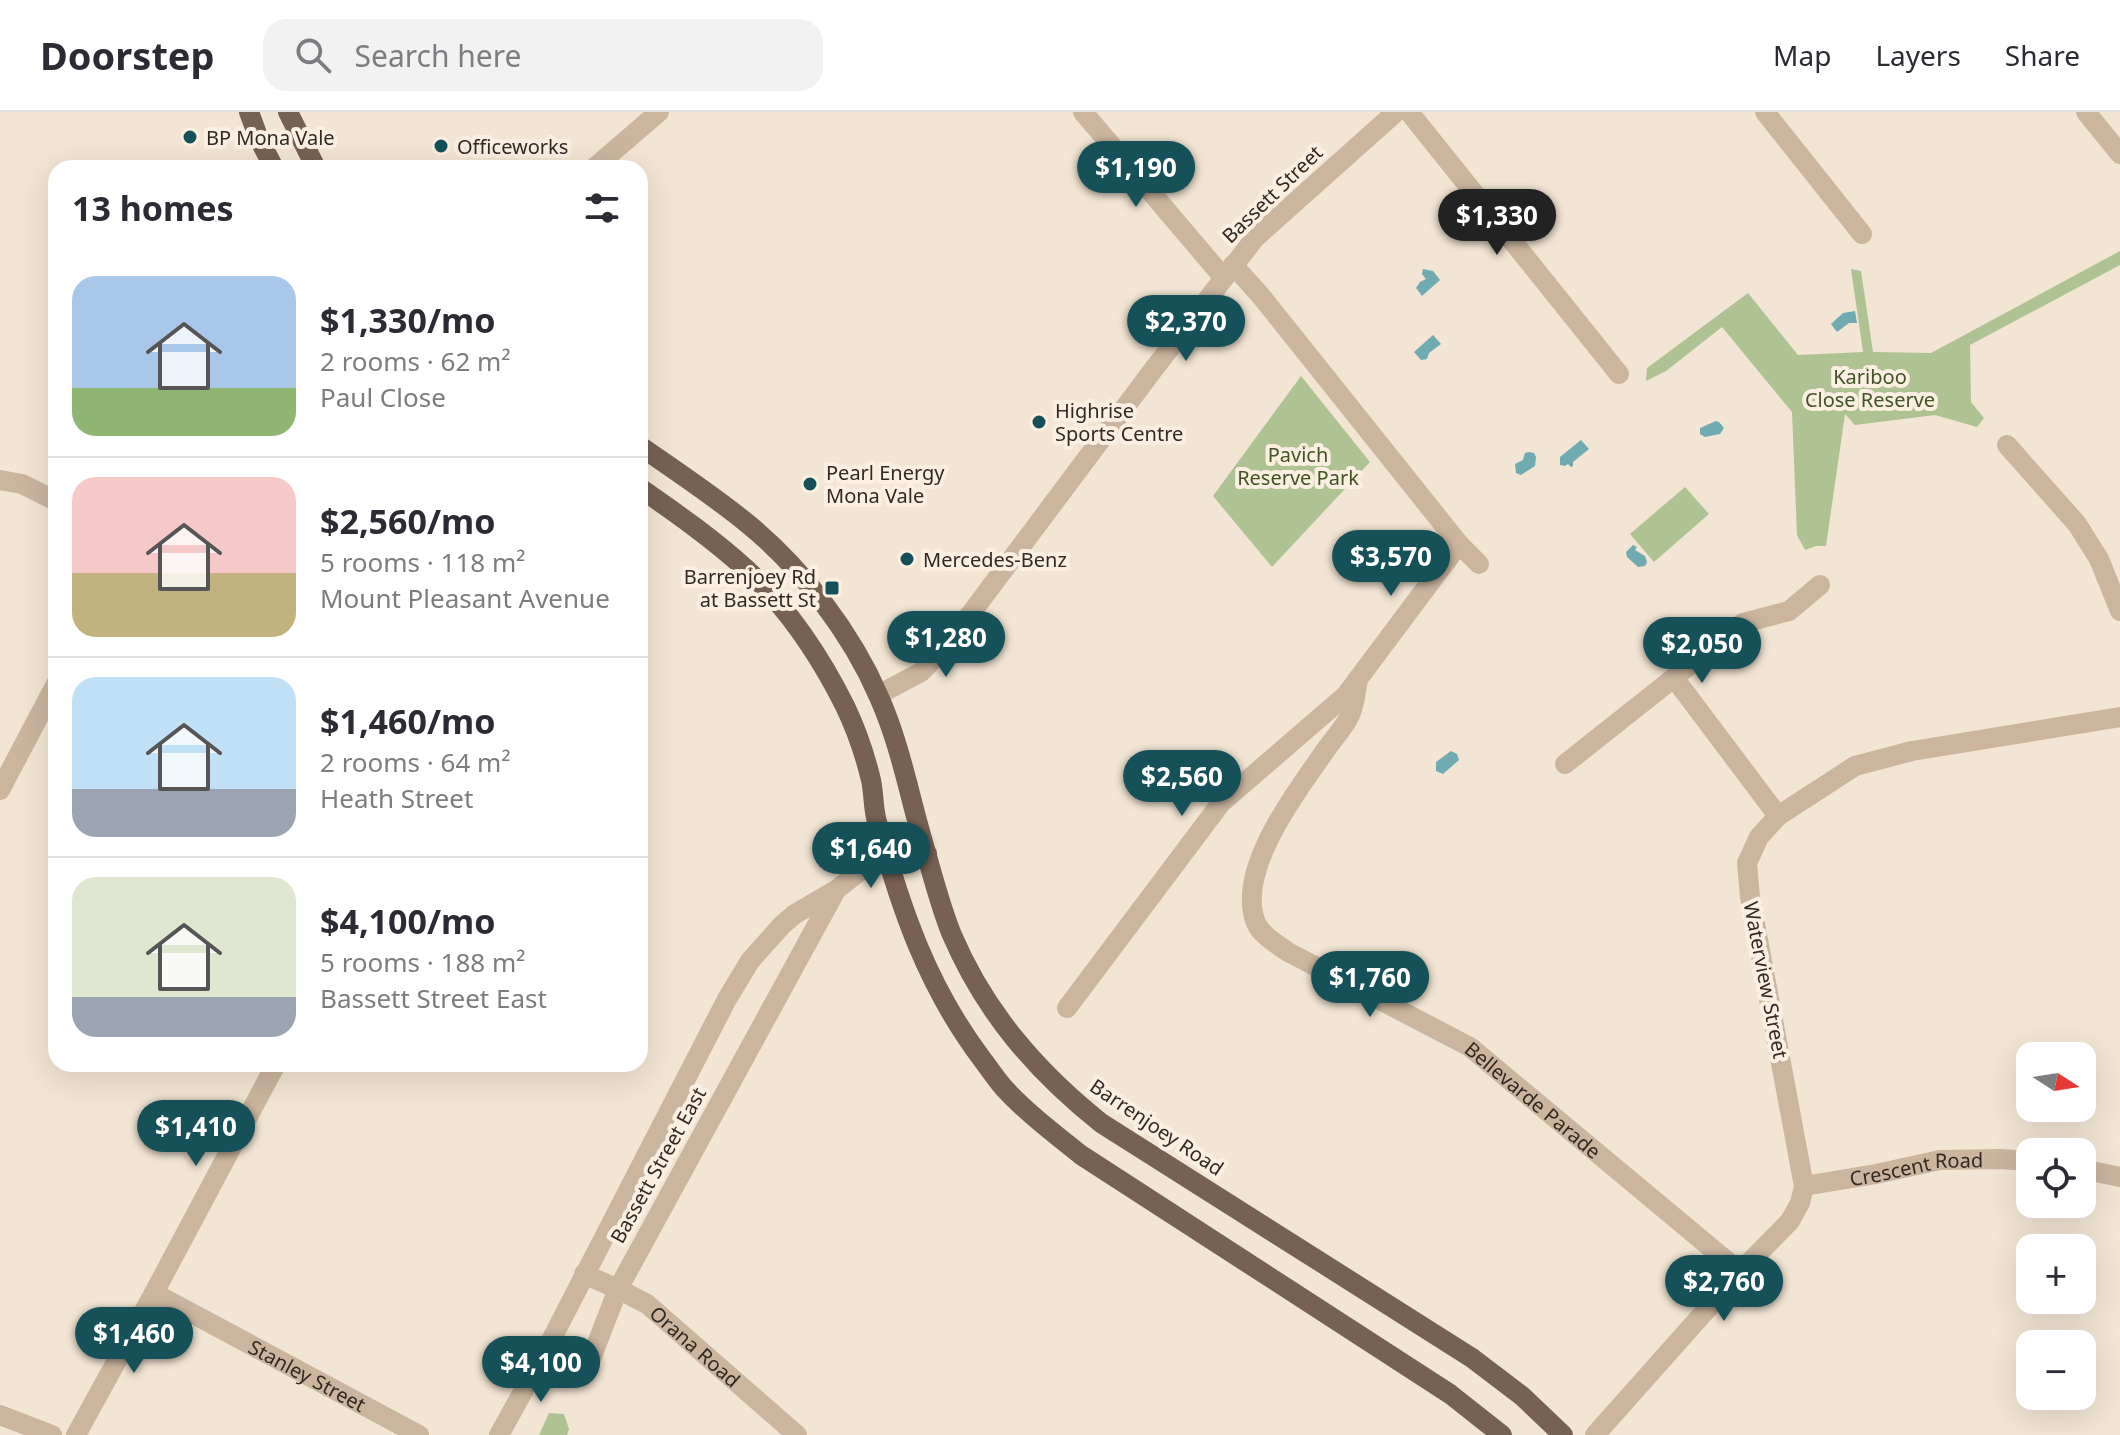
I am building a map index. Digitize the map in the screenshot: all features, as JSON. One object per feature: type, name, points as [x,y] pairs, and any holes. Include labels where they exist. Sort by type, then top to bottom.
[{"type":"main road","points":[[249,112],[270,160]]},
{"type":"main road","points":[[288,112],[312,160]]},
{"type":"main road","name":"Barrenjoey Road","points":[[648,452],[750,525],[793,568],[839,625],[878,695],[903,767],[951,933],[975,982],[1027,1055],[1070,1098],[1101,1123],[1472,1358],[1522,1396],[1563,1435]]},
{"type":"main road","points":[[648,494],[716,543],[748,571],[799,630],[817,657],[846,708],[871,781],[876,818],[917,947],[941,998],[1003,1087],[1081,1155],[1439,1387],[1502,1435]]},
{"type":"main road","name":"Bassett Street","points":[[846,708],[878,695]]},
{"type":"main road","name":"Bassett Street East","points":[[887,856],[927,854]]},
{"type":"street","points":[[603,160],[659,112]]},
{"type":"street","points":[[1083,112],[1228,271],[1261,296],[1459,544],[1479,564]]},
{"type":"street","name":"Bassett Street","points":[[878,695],[921,672],[948,644],[1255,238],[1396,112]]},
{"type":"street","points":[[1409,112],[1619,374]]},
{"type":"street","points":[[1765,112],[1862,234]]},
{"type":"street","points":[[2086,112],[2120,154]]},
{"type":"street","points":[[2007,445],[2077,524],[2099,559],[2120,611]]},
{"type":"street","points":[[0,480],[22,484],[48,497]]},
{"type":"street","points":[[1067,1008],[1221,803],[1346,695],[1459,544]]},
{"type":"street","points":[[1565,764],[1743,623],[1789,611],[1820,585]]},
{"type":"street","name":"Bellevarde Parade","points":[[1358,679],[1350,715],[1286,808],[1256,870],[1252,899],[1257,924],[1267,937],[1288,952],[1470,1047],[1740,1272]]},
{"type":"street","points":[[1675,679],[1778,816]]},
{"type":"street","points":[[0,790],[48,699]]},
{"type":"street","name":"Waterview Street","points":[[1804,1186],[1749,885],[1747,863],[1759,837],[1778,816],[1855,766],[1912,751],[2120,717]]},
{"type":"street","name":"Bassett Street East","points":[[499,1435],[727,999],[750,961],[795,914],[836,890],[874,860],[887,856]]},
{"type":"street","name":"Bassett Street East","points":[[545,1352],[587,1369],[618,1289],[836,890]]},
{"type":"street","points":[[782,925],[804,949]]},
{"type":"street","points":[[76,1435],[272,1072]]},
{"type":"street","name":"Crescent Road","points":[[1804,1186],[1940,1160],[2016,1160]]},
{"type":"street","points":[[2096,1172],[2120,1177]]},
{"type":"street","points":[[1595,1435],[1740,1272],[1790,1221],[1800,1203],[1804,1186]]},
{"type":"street","name":"Orana Road","points":[[584,1274],[647,1304],[797,1435]]},
{"type":"street","name":"Stanley Street","points":[[154,1293],[419,1435]]},
{"type":"street","points":[[0,1415],[52,1435]]},
{"type":"green space","name":"Kariboo Close Reserve","points":[[2120,251],[2120,265],[1970,345],[1971,402],[1984,418],[1977,427],[1935,415],[1855,425],[1845,414],[1826,546],[1805,550],[1797,535],[1792,412],[1722,327],[1666,371],[1646,381],[1647,368],[1748,293],[1798,355],[1863,352],[1851,269],[1861,271],[1873,352],[1931,353]]},
{"type":"green space","name":"Pavich Reserve Park","points":[[1301,376],[1370,462],[1272,567],[1213,496]]},
{"type":"green space","points":[[1685,487],[1709,514],[1654,562],[1630,534]]},
{"type":"green space","points":[[549,1413],[564,1414],[569,1429],[567,1435],[539,1435]]},
{"type":"water","points":[[1423,269],[1433,271],[1440,280],[1422,296],[1416,288],[1426,279]]},
{"type":"water","points":[[1855,311],[1857,323],[1849,323],[1837,332],[1831,324],[1843,313]]},
{"type":"water","points":[[1433,335],[1441,344],[1429,353],[1427,359],[1421,360],[1414,352]]},
{"type":"water","points":[[1716,421],[1724,428],[1720,434],[1705,437],[1700,434],[1700,428]]},
{"type":"water","points":[[1581,440],[1589,449],[1573,462],[1573,466],[1560,465],[1560,457]]},
{"type":"water","points":[[1529,452],[1536,457],[1535,466],[1521,475],[1516,473],[1515,464]]},
{"type":"water","points":[[1633,545],[1645,556],[1645,566],[1638,567],[1627,557],[1626,552]]},
{"type":"water","points":[[1451,751],[1457,754],[1459,760],[1443,774],[1436,771],[1436,762]]},
{"type":"place","name":"BP Mona Vale","points":[[190,137]]},
{"type":"place","name":"Officeworks","points":[[441,146]]},
{"type":"place","name":"Highrise Sports Centre","points":[[1039,422]]},
{"type":"place","name":"Pearl Energy Mona Vale","points":[[810,484]]},
{"type":"place","name":"Mercedes-Benz","points":[[907,559]]},
{"type":"place","name":"Barrenjoey Rd at Bassett St","points":[[832,588]]}]
